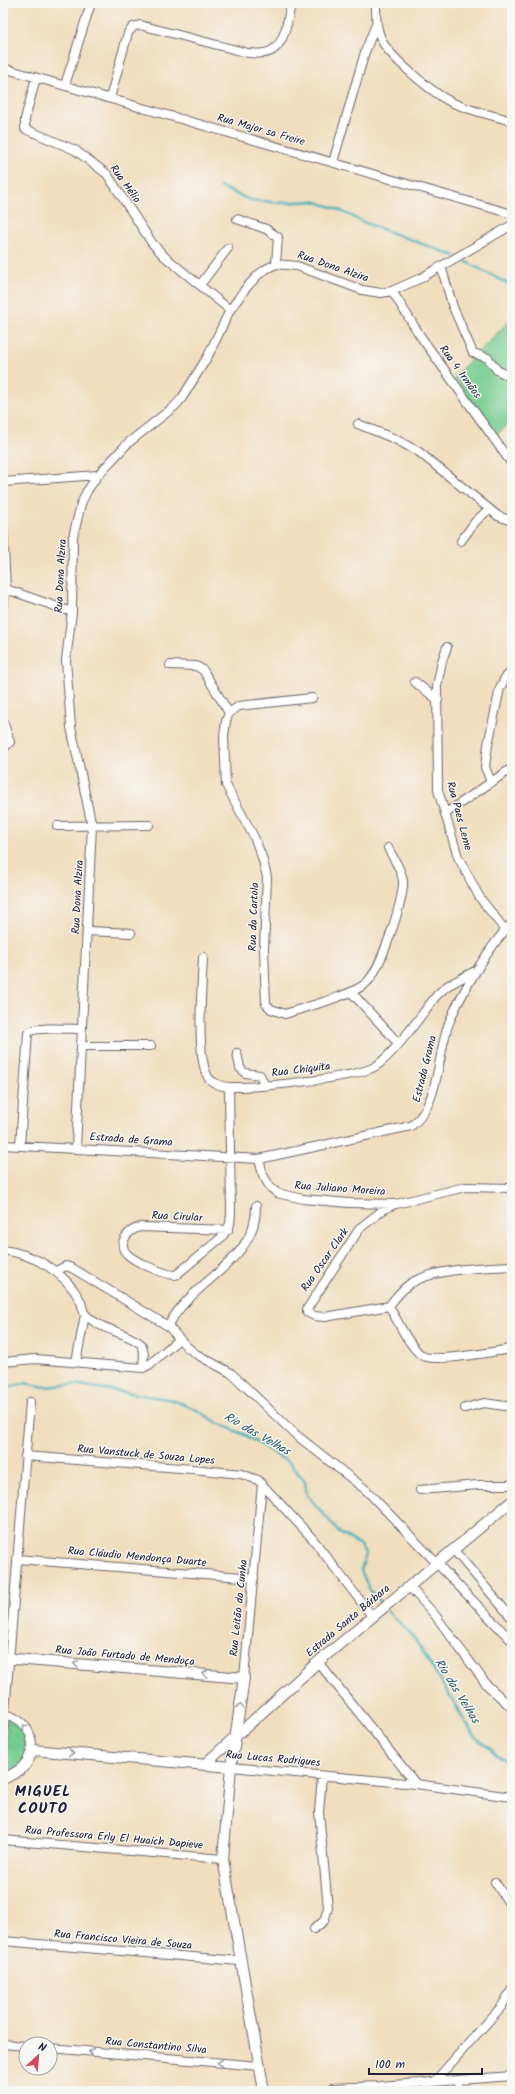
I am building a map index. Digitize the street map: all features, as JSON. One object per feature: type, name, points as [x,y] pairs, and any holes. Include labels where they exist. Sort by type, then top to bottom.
[{"type":"street","points":[[65,85],[91,3]]},
{"type":"street","points":[[110,98],[128,33],[133,27],[140,25],[248,52],[265,53],[274,49],[281,41],[291,3]]},
{"type":"street","points":[[333,162],[366,52],[376,24],[376,3]]},
{"type":"street","points":[[376,24],[382,40],[392,54],[439,95],[472,109],[512,121]]},
{"type":"street","name":"Rua Major sa Freire","points":[[3,68],[512,214]]},
{"type":"street","name":"Rua Hélio","points":[[36,78],[25,119],[25,129],[75,150],[107,174],[152,243],[177,268],[230,310]]},
{"type":"street","points":[[237,219],[266,229],[278,237],[276,264]]},
{"type":"street","name":"Rua Dona Alzira","points":[[76,1148],[88,931],[92,826],[71,727],[66,674],[67,636],[72,612],[73,537],[81,504],[98,475],[128,444],[175,406],[182,398],[208,356],[230,310],[258,275],[276,264],[297,266],[362,290],[381,293],[392,291],[441,266],[512,225]]},
{"type":"street","points":[[200,285],[228,248]]},
{"type":"street","points":[[441,266],[453,308],[473,353],[488,358],[497,370],[512,378]]},
{"type":"street","name":"Rua 4 Irmãos","points":[[392,291],[421,337],[512,464]]},
{"type":"street","points":[[358,424],[395,439],[419,452],[498,516],[512,521]]},
{"type":"street","points":[[3,482],[98,475]]},
{"type":"street","points":[[461,542],[476,522],[489,509]]},
{"type":"street","points":[[3,526],[5,589],[3,604]]},
{"type":"street","points":[[5,589],[72,612]]},
{"type":"street","name":"Rua Paes Leme","points":[[447,647],[438,676],[438,790],[446,812],[458,857],[480,898],[505,930]]},
{"type":"street","points":[[170,665],[196,666],[203,670],[229,713],[239,706],[312,698]]},
{"type":"street","points":[[491,782],[485,767],[488,745],[500,688],[505,678],[512,671]]},
{"type":"street","points":[[415,682],[438,700]]},
{"type":"street","name":"Rua da Cartola","points":[[229,713],[226,721],[224,736],[226,785],[254,837],[262,857],[267,877],[264,949],[266,1004],[271,1009],[285,1014],[351,992]]},
{"type":"street","points":[[3,721],[10,742],[3,749]]},
{"type":"street","points":[[446,812],[512,768]]},
{"type":"street","points":[[57,826],[148,825]]},
{"type":"street","points":[[388,848],[398,867],[403,882],[398,909],[376,971],[365,984],[351,992],[398,1043]]},
{"type":"street","name":"Estrada Grama","points":[[258,1159],[400,1130],[417,1121],[423,1115],[430,1101],[443,1039],[450,1021],[478,969],[505,930],[512,923]]},
{"type":"street","points":[[88,931],[131,933]]},
{"type":"street","name":"Rua Chiquita","points":[[203,957],[201,1036],[203,1062],[207,1076],[211,1081],[229,1087],[265,1086],[365,1072],[384,1060],[442,990],[478,969]]},
{"type":"street","points":[[20,1145],[28,1033],[30,1031],[38,1030],[82,1028]]},
{"type":"street","points":[[81,1046],[151,1046]]},
{"type":"street","points":[[237,1053],[240,1068],[245,1073],[260,1074],[265,1086]]},
{"type":"street","points":[[228,1230],[231,1213],[229,1087]]},
{"type":"street","name":"Estrada de Grama","points":[[3,1145],[258,1159]]},
{"type":"street","name":"Rua Juliano Moreira","points":[[258,1159],[263,1176],[270,1187],[277,1193],[286,1196],[349,1203],[396,1204],[465,1187],[512,1188]]},
{"type":"street","name":"Rua Oscar Clark","points":[[389,1306],[325,1317],[314,1316],[307,1312],[306,1309],[360,1228],[383,1210],[396,1204]]},
{"type":"street","points":[[168,1326],[182,1306],[236,1256],[247,1241],[256,1221],[256,1206]]},
{"type":"street","name":"Rua Cirular","points":[[140,1226],[228,1230],[214,1245],[176,1275],[165,1274],[129,1256],[124,1250],[123,1244],[124,1238],[129,1232],[140,1226]]},
{"type":"street","points":[[3,1250],[29,1257],[56,1271],[81,1300],[85,1315],[76,1362]]},
{"type":"street","points":[[56,1271],[66,1266],[72,1268],[168,1326],[179,1339],[196,1354],[231,1373],[295,1434],[366,1490],[512,1641]]},
{"type":"street","points":[[512,1266],[455,1271],[427,1276],[411,1283],[389,1306],[412,1345],[425,1358],[444,1358],[512,1348]]},
{"type":"street","points":[[85,1315],[99,1325],[141,1344],[144,1354],[143,1368]]},
{"type":"street","points":[[3,1362],[35,1359],[143,1368],[149,1365],[179,1339]]},
{"type":"street","points":[[3,1736],[7,1658],[30,1402]]},
{"type":"street","points":[[465,1408],[484,1403],[512,1407]]},
{"type":"street","name":"Rua Vanstuck de Souza Lopes","points":[[25,1456],[241,1474],[258,1480],[262,1484]]},
{"type":"street","points":[[262,1484],[312,1538],[374,1615]]},
{"type":"street","name":"Rua Leitão da Cunha","points":[[262,1484],[244,1678],[232,1767],[223,1859],[264,2091]]},
{"type":"street","points":[[420,1490],[478,1485],[512,1485]]},
{"type":"street","name":"Estrada Santa Bárbara","points":[[204,1765],[318,1662],[453,1548],[512,1501]]},
{"type":"street","points":[[453,1548],[511,1617]]},
{"type":"street","name":"Rua Cláudio Mendonça Duarte","points":[[17,1559],[254,1578]]},
{"type":"street","points":[[409,1586],[435,1615],[487,1685],[512,1708]]},
{"type":"street","name":"Rua João Furtado de Mendoça","points":[[7,1658],[244,1678]]},
{"type":"street","points":[[318,1662],[416,1784]]},
{"type":"street","points":[[3,1779],[13,1774],[27,1763],[32,1750],[32,1739],[27,1729],[20,1720],[5,1714]]},
{"type":"street","name":"Rua Lucas Rodrigues","points":[[32,1750],[416,1784],[512,1798]]},
{"type":"street","points":[[3,1767],[13,1774]]},
{"type":"street","points":[[314,1930],[324,1921],[328,1908],[319,1812],[322,1776]]},
{"type":"street","name":"Rua Professora Erly El Huaich Dapieve","points":[[3,1840],[223,1859]]},
{"type":"street","points":[[495,1882],[512,1908]]},
{"type":"street","name":"Rua Francisco Vieira de Souza","points":[[3,1941],[240,1961]]},
{"type":"street","points":[[435,2081],[502,2006],[512,1989]]},
{"type":"street","points":[[3,2044],[18,2045]]},
{"type":"street","name":"Rua Constantino Silva","points":[[58,2049],[259,2066]]},
{"type":"street","points":[[332,2088],[380,2089],[435,2081],[458,2081],[512,2076]]},
{"type":"street","points":[[458,2081],[459,2091]]},
{"type":"green space","points":[[512,318],[512,419],[497,435],[454,377]]},
{"type":"green space","points":[[8,1717],[21,1727],[25,1732],[29,1743],[28,1754],[14,1772],[3,1762]]},
{"type":"waterway","points":[[220,187],[250,200],[281,203],[313,201],[335,208],[363,222],[455,256]]},
{"type":"waterway","points":[[459,258],[512,286]]},
{"type":"waterway","name":"Rio das Velhas","points":[[3,1389],[25,1383],[46,1387],[73,1384],[173,1400],[195,1409],[220,1424],[245,1435],[291,1464],[305,1482],[307,1495],[341,1534],[359,1544],[366,1554],[361,1570],[369,1589],[383,1606]]},
{"type":"waterway","name":"Rio das Velhas","points":[[386,1610],[413,1636],[474,1736],[512,1766]]},
{"type":"district","name":"MIGUEL COUTO","points":[[43,1800]]}]
